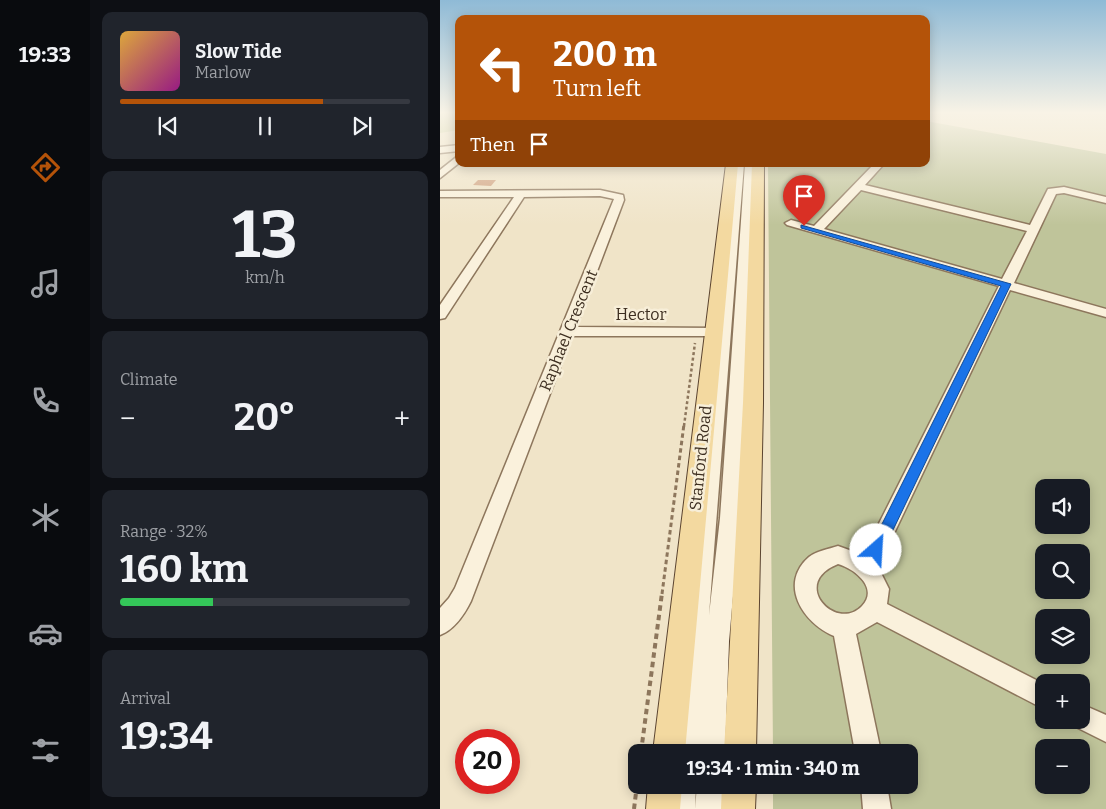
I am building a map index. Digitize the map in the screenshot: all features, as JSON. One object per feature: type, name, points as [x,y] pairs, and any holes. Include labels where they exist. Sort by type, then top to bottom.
[{"type":"main road","name":"Stanford Road","points":[[670,744],[705,332],[732,167]]},
{"type":"main road","points":[[740,744],[753,403],[758,167]]},
{"type":"main road","points":[[663,809],[664,794]]},
{"type":"main road","points":[[738,809],[739,794]]},
{"type":"street","points":[[440,175],[455,162]]},
{"type":"street","points":[[687,744],[738,167]]},
{"type":"street","points":[[712,744],[718,641],[730,518],[750,167]]},
{"type":"street","points":[[817,230],[876,167]]},
{"type":"street","points":[[868,568],[1052,191],[1106,200]]},
{"type":"street","name":"Raphael Crescent","points":[[440,194],[600,193],[619,197],[619,204],[463,594],[457,606],[440,624]]},
{"type":"street","points":[[440,314],[521,194]]},
{"type":"street","points":[[791,223],[1106,313]]},
{"type":"street","name":"Hector","points":[[568,331],[705,332]]},
{"type":"street","points":[[838,555],[854,559],[868,568],[877,588],[877,598],[874,609],[866,618],[856,624],[843,625],[820,618],[812,609],[806,593],[806,578],[818,561],[838,555]]},
{"type":"street","points":[[874,609],[1035,692]]},
{"type":"street","points":[[843,625],[866,744]]},
{"type":"street","points":[[1090,721],[1106,729]]},
{"type":"street","points":[[681,809],[683,794]]},
{"type":"street","points":[[709,809],[710,794]]},
{"type":"street","points":[[875,794],[877,809]]},
{"type":"lane","points":[[858,186],[1032,229]]},
{"type":"path","points":[[642,744],[705,332]]},
{"type":"path","points":[[634,809],[636,794]]},
{"type":"green space","points":[[930,150],[1083,150],[1106,154],[1106,809],[773,809],[773,794],[918,794],[918,744],[773,744],[768,167],[930,167]]},
{"type":"building","points":[[478,180],[496,180],[491,186],[473,185]]},
{"type":"route","points":[[804,226],[1006,284],[876,550]]}]
